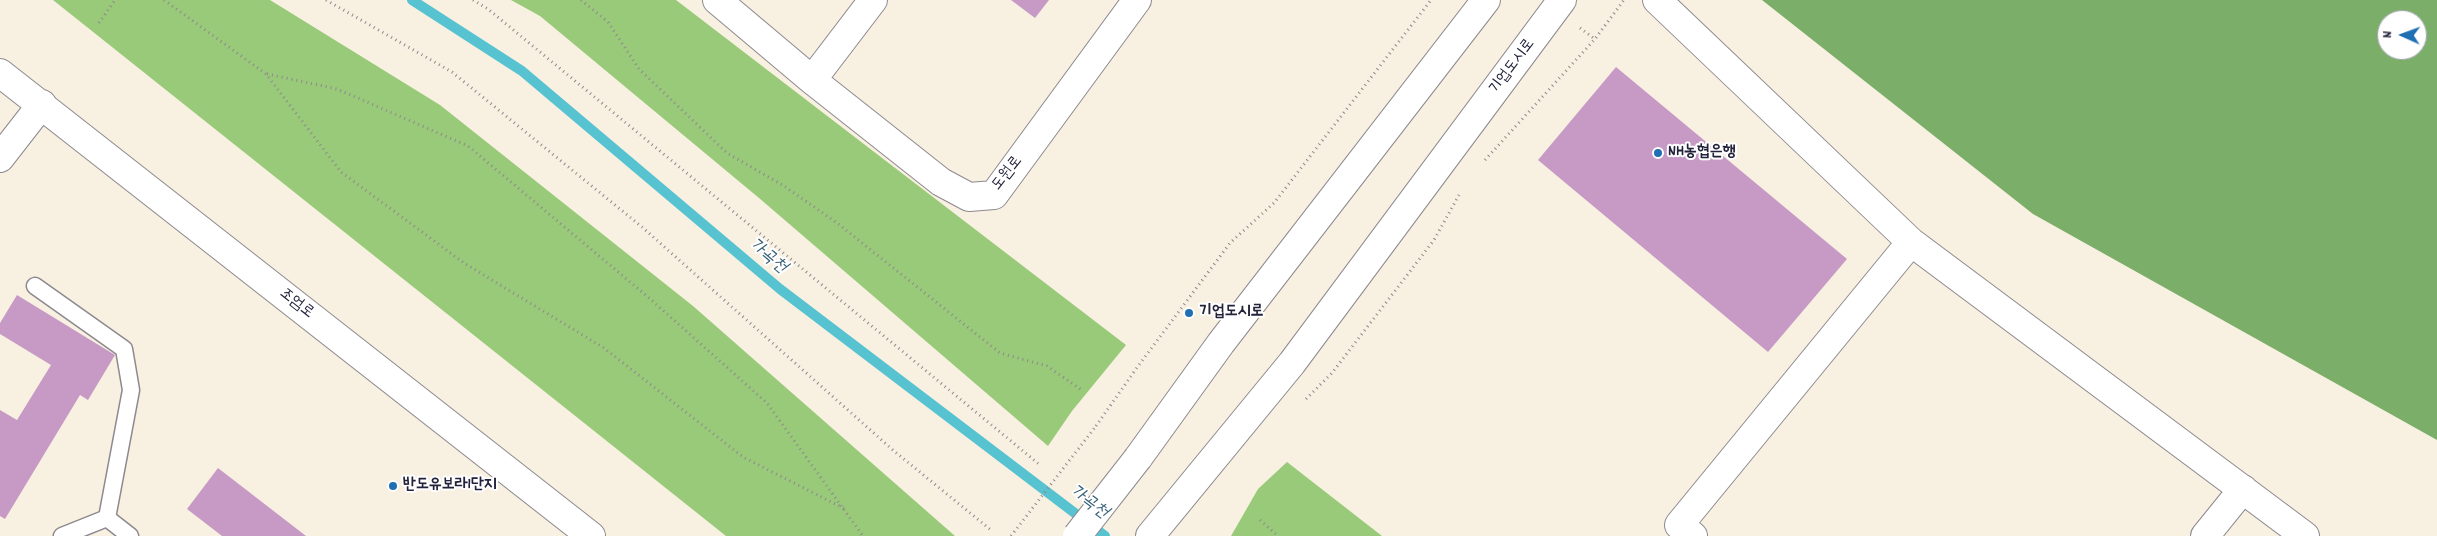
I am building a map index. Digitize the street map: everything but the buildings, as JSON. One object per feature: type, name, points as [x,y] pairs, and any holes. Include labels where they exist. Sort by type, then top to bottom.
[{"type":"street","name":"도원로","points":[[717,0],[812,80],[941,182],[969,197],[994,195],[1137,0]]},
{"type":"street","points":[[812,80],[873,0]]},
{"type":"street","points":[[1077,536],[1138,458],[1221,343],[1486,0]]},
{"type":"street","name":"기업도시로","points":[[1150,536],[1292,363],[1562,0]]},
{"type":"street","points":[[1657,0],[1911,242],[2305,536]]},
{"type":"street","name":"조엄로","points":[[0,74],[42,104],[591,536]]},
{"type":"street","points":[[0,158],[42,104]]},
{"type":"street","points":[[1693,536],[1679,525],[1911,242]]},
{"type":"street","points":[[2205,536],[2243,489]]},
{"type":"lane","points":[[35,286],[124,349],[131,390],[107,518]]},
{"type":"lane","points":[[62,536],[107,518]]},
{"type":"lane","points":[[107,518],[130,536]]},
{"type":"path","points":[[99,23],[115,0]]},
{"type":"path","points":[[164,0],[266,74],[341,172],[464,263],[604,348],[743,457],[845,510]]},
{"type":"path","points":[[326,0],[452,72],[642,227],[894,451],[991,530]]},
{"type":"path","points":[[473,0],[488,9],[1040,465]]},
{"type":"path","points":[[581,0],[608,22],[639,69],[727,153],[784,186],[837,223],[1000,353],[1047,366],[1083,391]]},
{"type":"path","points":[[1011,536],[1096,426],[1230,243],[1274,203],[1432,0]]},
{"type":"path","points":[[1481,164],[1595,39],[1624,0]]},
{"type":"path","points":[[266,74],[337,89],[468,146],[640,291],[767,402],[863,536]]},
{"type":"path","points":[[1300,406],[1332,373],[1434,240],[1464,186]]},
{"type":"path","points":[[1260,520],[1278,536]]},
{"type":"green space","points":[[53,0],[270,0],[440,105],[693,306],[955,536],[726,536]]},
{"type":"green space","points":[[511,0],[676,0],[1126,345],[1072,411],[1048,446],[759,198],[540,16]]},
{"type":"green space","points":[[1762,0],[2437,0],[2437,440],[2033,214]]},
{"type":"green space","points":[[1287,462],[1382,536],[1231,536],[1258,489]]},
{"type":"waterway","name":"가곡천","points":[[412,0],[522,71],[780,289],[1105,536]]},
{"type":"place","name":"NH농협은행","points":[[1658,153]]},
{"type":"place","name":"기업도시로","points":[[1189,313]]},
{"type":"place","name":"반도유보라1단지","points":[[393,486]]}]
